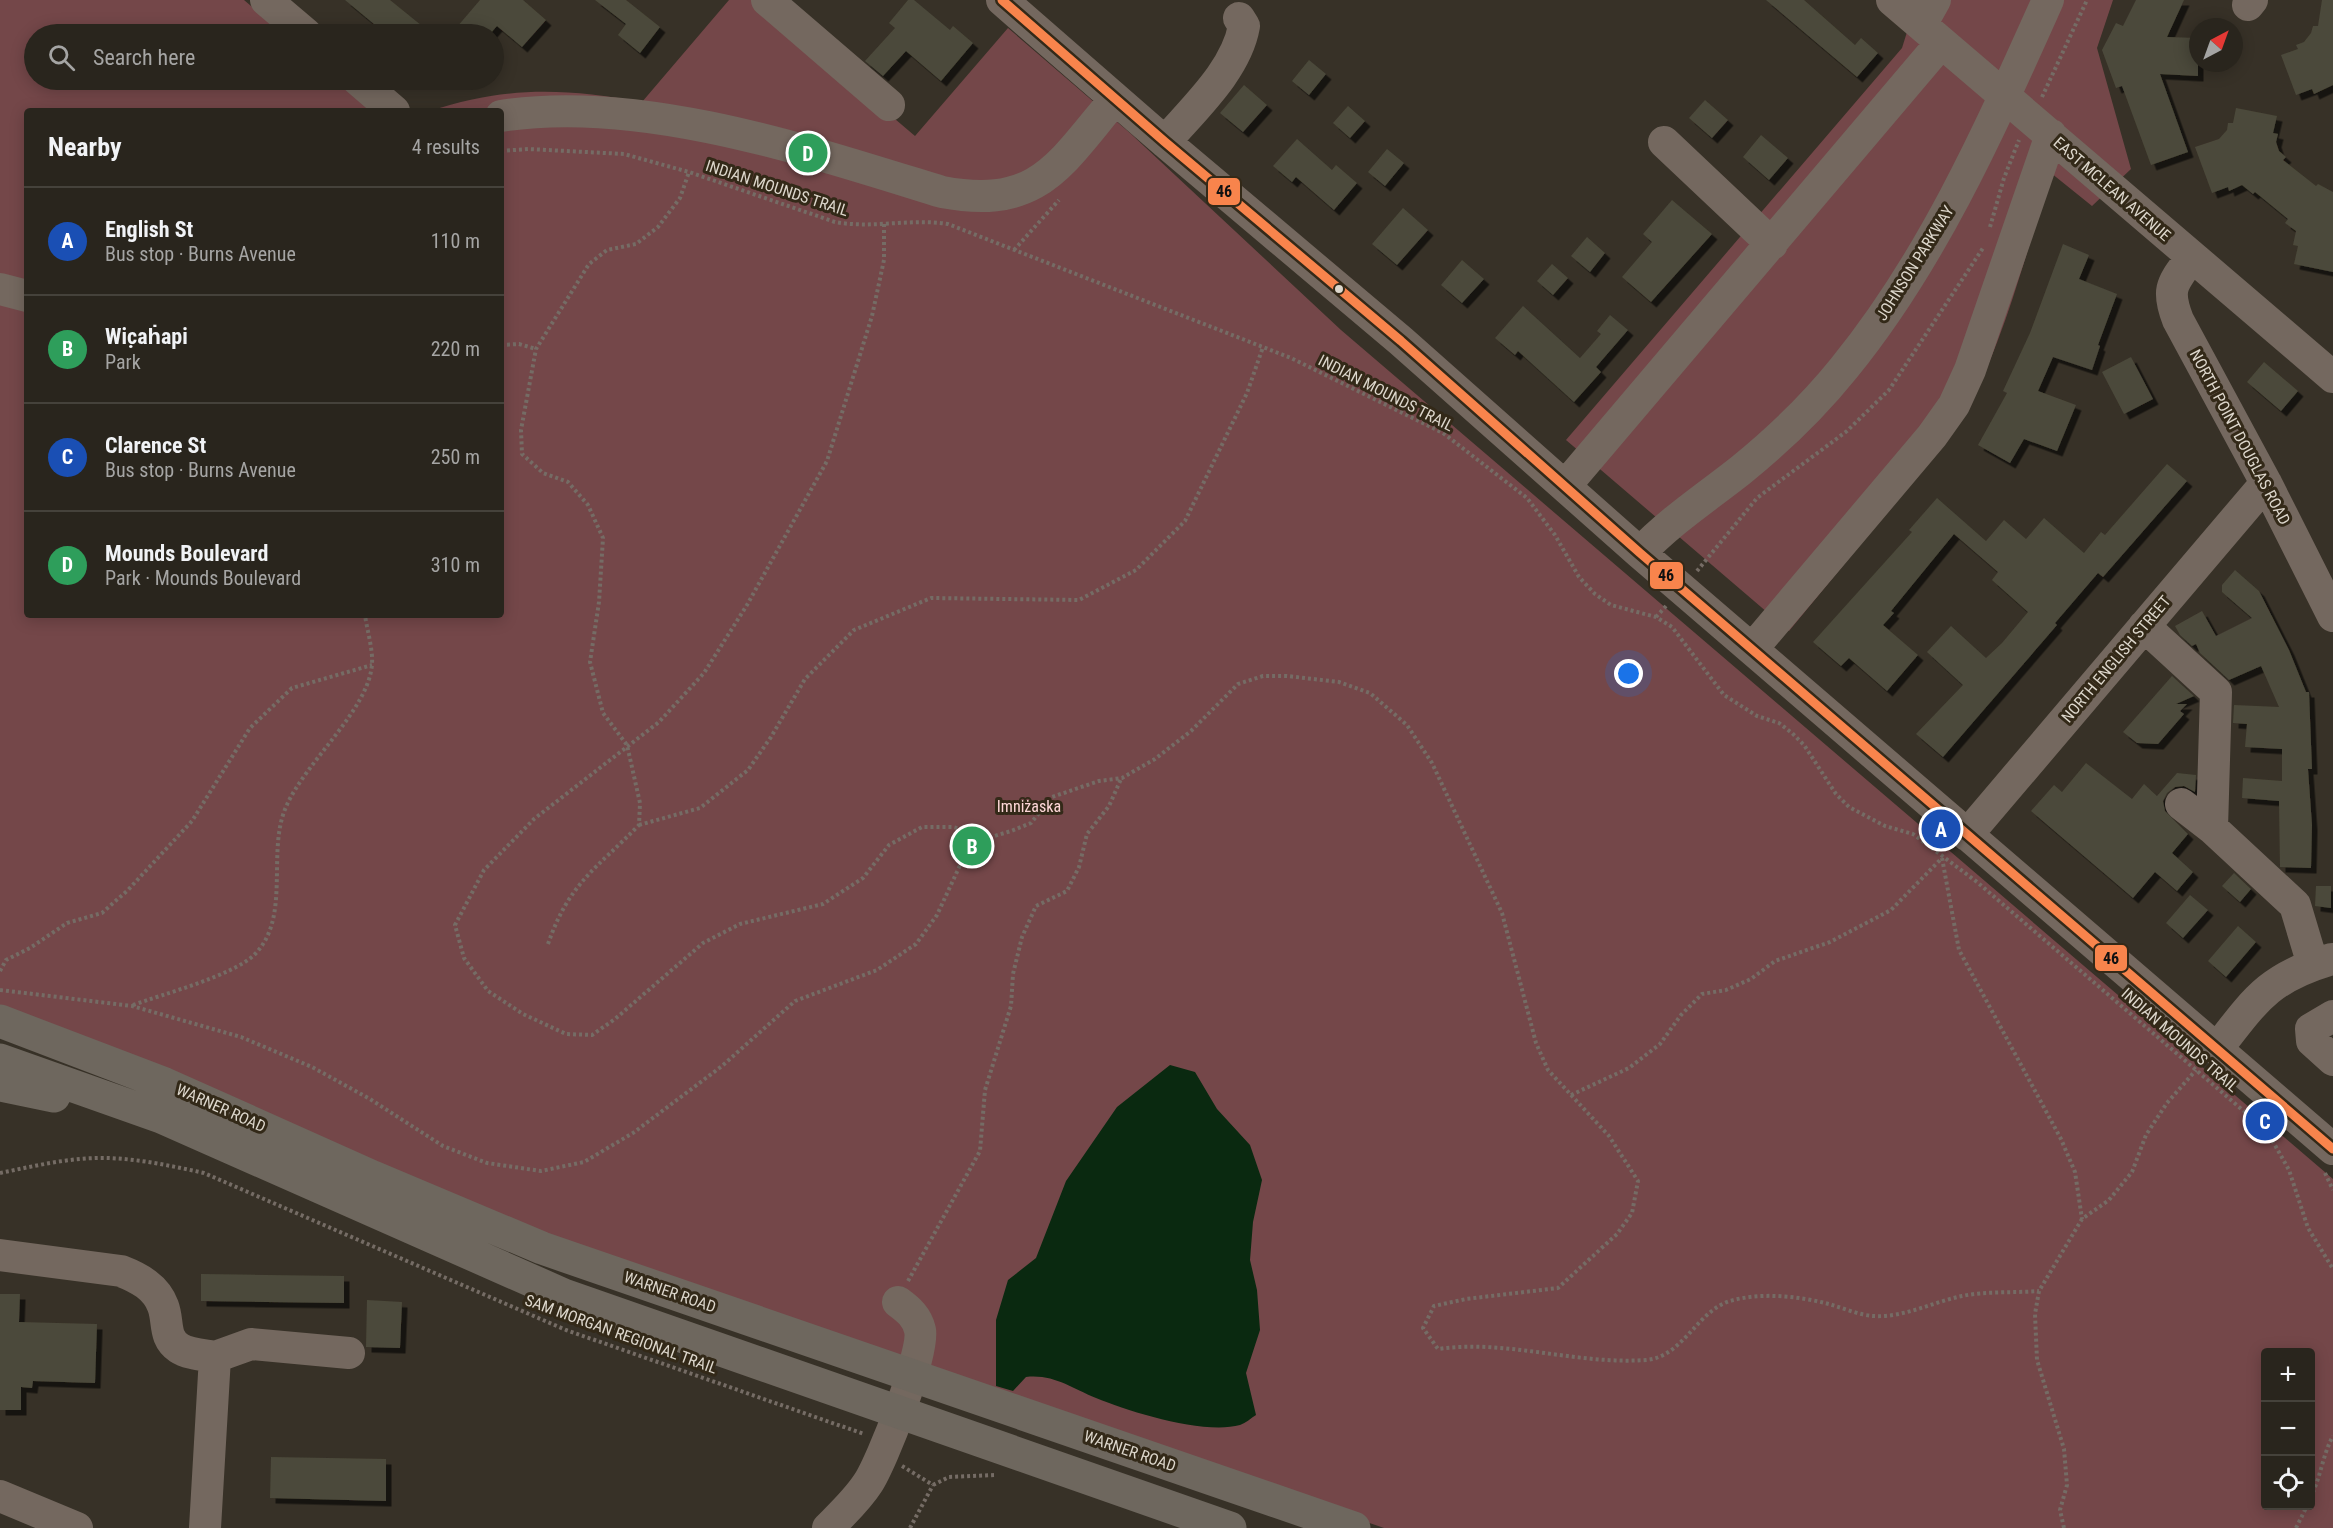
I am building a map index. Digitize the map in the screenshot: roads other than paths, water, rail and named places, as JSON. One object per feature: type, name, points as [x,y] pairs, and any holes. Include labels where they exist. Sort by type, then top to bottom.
[{"type":"highway","name":"WARNER ROAD","points":[[0,1021],[165,1084],[458,1214],[542,1248],[1354,1528]]},
{"type":"highway","name":"WARNER ROAD","points":[[0,1060],[161,1117],[564,1295],[1230,1528]]},
{"type":"highway","points":[[0,1085],[161,1117]]},
{"type":"street","points":[[266,0],[294,24]]},
{"type":"street","points":[[767,0],[889,105]]},
{"type":"street","points":[[1002,0],[1165,142],[1401,341],[1640,553],[1753,648],[1966,835],[2207,1060],[2329,1161]]},
{"type":"street","name":"EAST MCLEAN AVENUE","points":[[1892,0],[1932,22],[2004,96],[2036,134],[2191,258],[2333,377]]},
{"type":"street","name":"JOHNSON PARKWAY","points":[[1640,553],[1660,532],[1744,467],[1844,368],[1888,310],[1931,241],[2004,96],[2048,0]]},
{"type":"street","points":[[1165,142],[1215,84],[1230,61],[1243,34],[1244,26],[1239,18]]},
{"type":"street","points":[[1566,485],[1772,244],[1932,22]]},
{"type":"street","points":[[370,90],[391,108]]},
{"type":"street","points":[[504,116],[562,111],[619,114],[677,122],[751,138],[942,192],[967,196],[1002,196],[1042,180],[1064,161],[1115,99]]},
{"type":"street","points":[[1753,648],[1932,436],[1954,405],[1970,370],[2036,134]]},
{"type":"street","points":[[1664,142],[1772,244]]},
{"type":"street","name":"NORTH POINT DOUGLAS ROAD","points":[[2191,258],[2172,284],[2173,306],[2333,616]]},
{"type":"street","points":[[0,289],[24,295]]},
{"type":"street","name":"NORTH ENGLISH STREET","points":[[1966,835],[2266,483]]},
{"type":"street","points":[[2144,626],[2216,692],[2212,828]]},
{"type":"street","points":[[2181,804],[2212,828],[2295,905],[2323,962],[2272,985],[2207,1060]]},
{"type":"street","points":[[2333,1016],[2311,1029],[2312,1041],[2333,1060]]},
{"type":"street","points":[[0,1255],[121,1271],[140,1278],[155,1293],[163,1307],[166,1332],[181,1350],[215,1357],[251,1344],[349,1353]]},
{"type":"street","points":[[828,1528],[868,1483],[884,1453],[900,1412],[911,1375],[920,1330],[909,1310],[898,1302]]},
{"type":"street","points":[[206,1528],[215,1357]]},
{"type":"street","points":[[9,1510],[77,1528]]},
{"type":"place","name":"Mounds Boulevard","points":[[808,153]]},
{"type":"place","name":"English St","points":[[1941,829]]},
{"type":"place","name":"Wic̣aḣapi","points":[[972,846]]},
{"type":"place","name":"Clarence St","points":[[2265,1121]]},
{"type":"park label","name":"Imniżaska","points":[[1029,806]]}]
